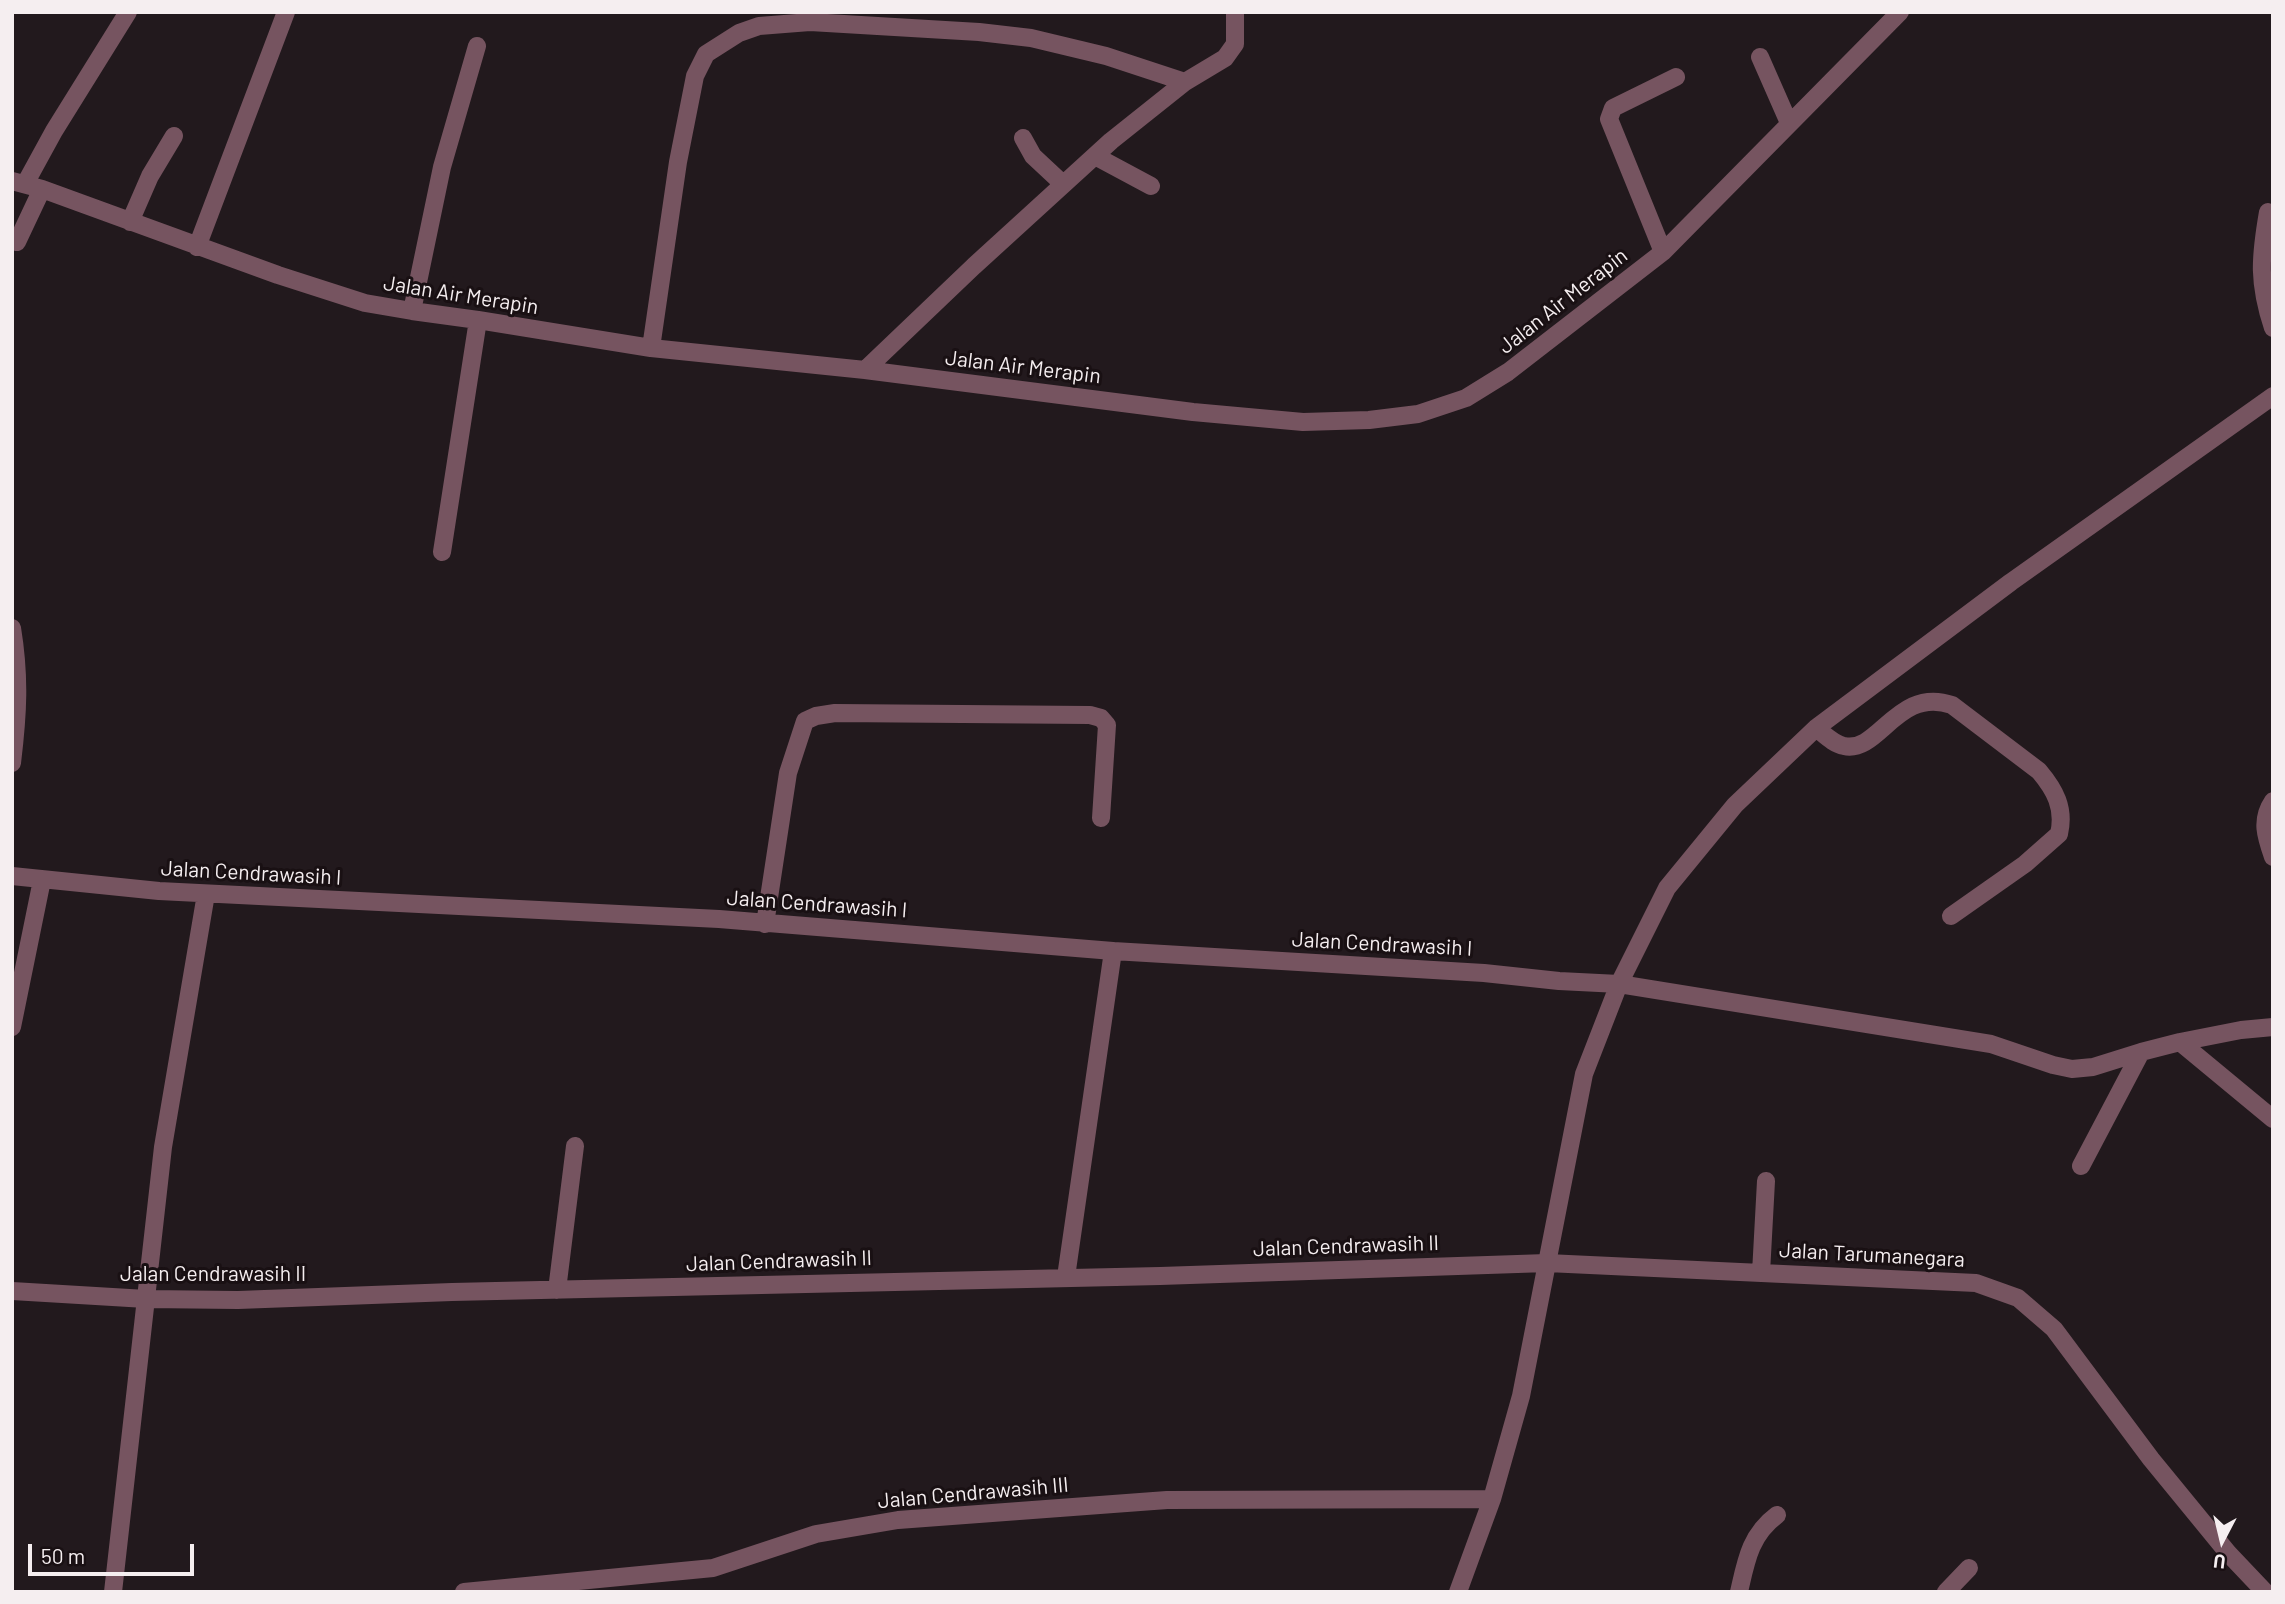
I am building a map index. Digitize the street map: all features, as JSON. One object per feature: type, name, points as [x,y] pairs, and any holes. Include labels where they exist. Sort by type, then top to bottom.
[{"type":"street","points":[[17,242],[26,185],[54,131],[128,12]]},
{"type":"street","points":[[197,247],[286,12]]},
{"type":"street","points":[[866,370],[974,266],[1095,156],[1185,82],[1225,58],[1232,50],[1235,39],[1235,12]]},
{"type":"street","name":"Jalan Air Merapin","points":[[26,185],[197,247],[366,303],[412,312],[651,348],[866,370],[1193,412],[1303,422],[1369,420],[1418,414],[1466,398],[1508,372],[1663,252],[1900,12]]},
{"type":"street","points":[[651,348],[678,162],[695,76],[706,54],[739,33],[759,26],[810,22],[979,32],[1031,38],[1106,56],[1185,82]]},
{"type":"street","points":[[412,312],[442,167],[477,46]]},
{"type":"street","points":[[1760,57],[1789,123]]},
{"type":"street","points":[[1663,252],[1609,119],[1614,108],[1676,77]]},
{"type":"street","points":[[130,222],[150,176],[174,136]]},
{"type":"street","points":[[1023,138],[1033,156],[1063,184]]},
{"type":"street","points":[[1095,156],[1151,186]]},
{"type":"street","points":[[2268,212],[2262,246],[2261,277],[2273,328]]},
{"type":"street","points":[[442,552],[478,320]]},
{"type":"street","points":[[1458,1592],[1492,1499],[1521,1396],[1584,1074],[1619,984],[1667,888],[1735,806],[1816,728],[2011,582],[2273,396]]},
{"type":"street","points":[[12,628],[19,670],[18,716],[12,763]]},
{"type":"street","points":[[1816,728],[1835,743],[1852,747],[1867,740],[1908,707],[1930,700],[1941,701],[1952,705],[2039,771],[2050,784],[2060,806],[2059,834],[2025,863],[1951,916]]},
{"type":"street","points":[[765,924],[788,773],[805,721],[816,716],[835,713],[1090,715],[1101,718],[1107,725],[1101,818]]},
{"type":"street","points":[[2273,801],[2265,821],[2266,838],[2273,857]]},
{"type":"street","name":"Jalan Cendrawasih I","points":[[12,876],[206,894],[719,919],[1113,951],[1484,973],[1619,984],[1991,1044],[2072,1069],[2093,1067],[2180,1042],[2241,1030],[2273,1027]]},
{"type":"street","points":[[12,1027],[42,880]]},
{"type":"street","points":[[113,1592],[163,1147],[206,894]]},
{"type":"street","points":[[1066,1277],[1113,951]]},
{"type":"street","points":[[2180,1042],[2273,1119]]},
{"type":"street","points":[[2081,1166],[2141,1052]]},
{"type":"street","points":[[557,1290],[575,1146]]},
{"type":"street","points":[[1761,1273],[1766,1181]]},
{"type":"street","name":"Jalan Cendrawasih II","points":[[12,1292],[146,1299],[238,1300],[1547,1263]]},
{"type":"street","name":"Jalan Tarumanegara","points":[[1547,1263],[1952,1281],[1987,1286],[2018,1298],[2054,1329],[2151,1460],[2228,1553],[2265,1592]]},
{"type":"street","name":"Jalan Cendrawasih III","points":[[464,1592],[713,1568],[816,1534],[898,1520],[1167,1500],[1492,1499]]},
{"type":"street","points":[[1739,1592],[1745,1564],[1758,1531],[1777,1515]]},
{"type":"street","points":[[1946,1592],[1969,1568]]}]
